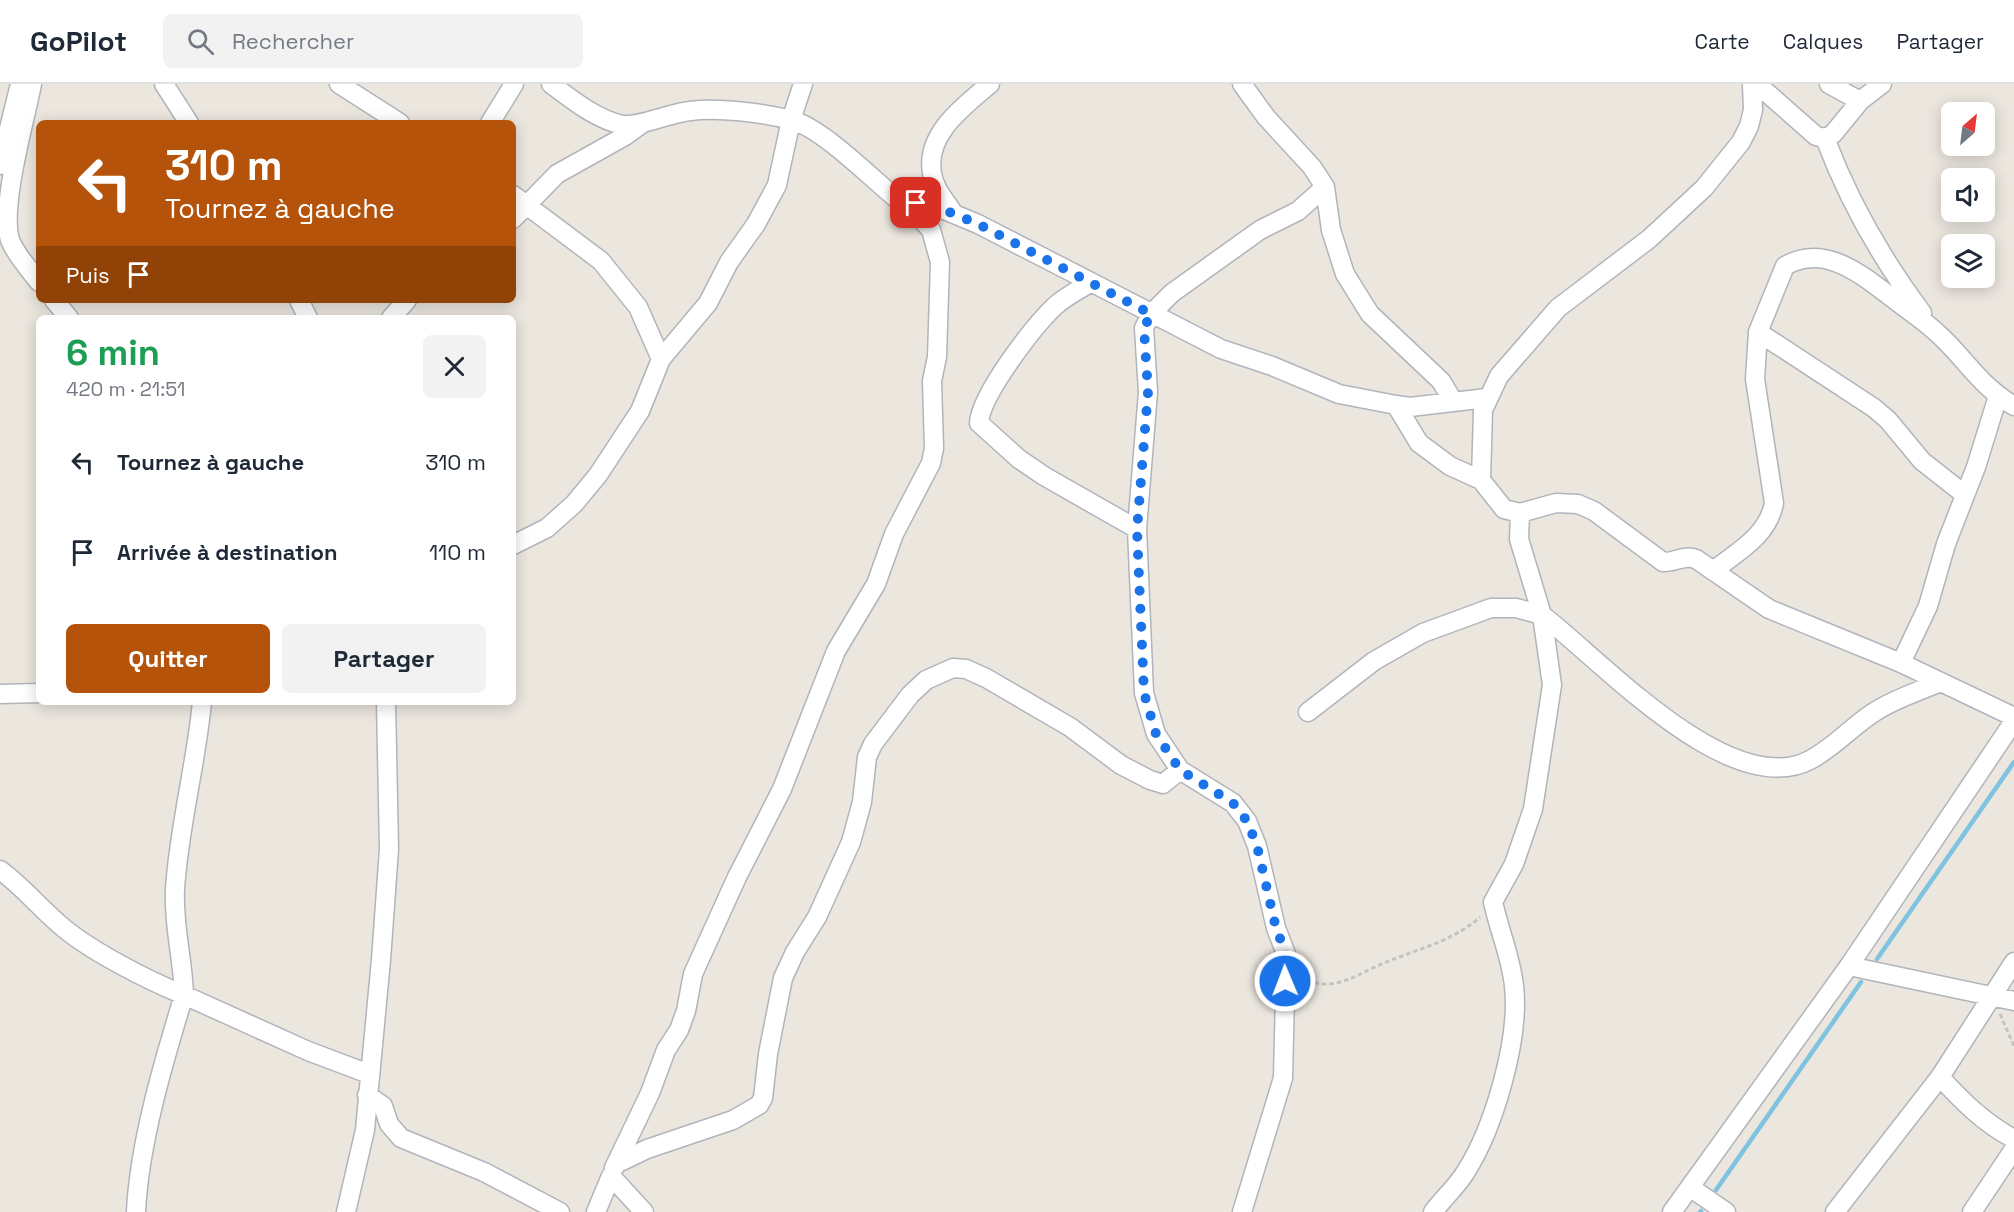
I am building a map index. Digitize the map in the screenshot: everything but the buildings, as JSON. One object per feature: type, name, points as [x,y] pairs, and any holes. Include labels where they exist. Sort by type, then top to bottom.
[{"type":"street","points":[[32,84],[16,156],[7,220],[10,239],[36,278]]},
{"type":"street","points":[[164,84],[187,120]]},
{"type":"street","points":[[339,84],[395,120]]},
{"type":"street","points":[[492,120],[514,84]]},
{"type":"street","points":[[551,84],[569,98],[604,117],[623,125],[643,123]]},
{"type":"street","points":[[516,544],[547,528],[574,504],[598,475],[640,411],[661,359],[708,303],[729,262],[756,224],[777,185],[803,84]]},
{"type":"street","points":[[954,214],[938,190],[932,173],[933,152],[943,129],[961,108],[990,84]]},
{"type":"street","points":[[1242,84],[1266,117],[1312,167],[1325,187],[1331,230],[1345,274],[1370,314],[1441,381],[1453,401]]},
{"type":"street","points":[[1481,480],[1481,428],[1487,398],[1521,348],[1558,308],[1649,239],[1704,188],[1741,142],[1749,126],[1753,110],[1752,84]]},
{"type":"street","points":[[1757,84],[1816,136],[1826,138],[1833,134],[1860,101],[1882,84]]},
{"type":"street","points":[[1829,84],[1860,101]]},
{"type":"street","points":[[0,115],[18,92]]},
{"type":"street","points":[[0,165],[18,92]]},
{"type":"street","points":[[596,1212],[613,1170],[650,1093],[666,1050],[679,1030],[686,1011],[693,974],[737,877],[754,848],[782,789],[836,651],[876,584],[894,534],[931,463],[934,448],[932,381],[937,357],[940,262],[931,230],[908,204],[897,199],[809,128],[792,120],[718,110],[691,111],[658,117],[643,123],[625,136],[557,174],[519,200],[601,261],[638,307],[661,359]]},
{"type":"street","points":[[1826,138],[1840,178],[1873,243],[1936,331],[1983,385],[2014,406]]},
{"type":"street","points":[[1242,1212],[1283,1078],[1286,954],[1276,928],[1257,846],[1247,821],[1233,803],[1180,770],[1156,734],[1144,693],[1137,530],[1148,392],[1144,328],[1151,314],[1172,293],[1260,230],[1298,211],[1325,187]]},
{"type":"street","points":[[908,204],[930,204],[954,214],[1221,349],[1272,366],[1340,394],[1410,406],[1487,398]]},
{"type":"street","points":[[1713,571],[1757,536],[1771,518],[1774,503],[1755,379],[1758,332],[1785,266],[1793,261],[1812,259],[1835,261],[1852,268],[1936,331]]},
{"type":"street","points":[[1090,283],[1057,304],[1037,324],[987,401],[979,423],[1019,459],[1044,476],[1137,530]]},
{"type":"street","points":[[56,303],[66,315]]},
{"type":"street","points":[[394,315],[404,303]]},
{"type":"street","points":[[1758,332],[1874,408],[1888,420],[1922,461],[1964,494]]},
{"type":"street","points":[[1901,663],[1928,606],[1946,544],[1976,466],[1998,396]]},
{"type":"street","points":[[1396,405],[1419,443],[1431,454],[1481,480],[1504,509],[1520,513],[1556,503],[1578,504],[1594,511],[1663,562],[1689,556],[1769,609],[1901,663],[2014,719],[1849,966],[1672,1212]]},
{"type":"street","points":[[1433,1212],[1464,1175],[1478,1151],[1505,1072],[1514,1035],[1512,969],[1493,902],[1514,864],[1530,822],[1546,734],[1552,685],[1542,615],[1519,539],[1520,513]]},
{"type":"street","points":[[1308,712],[1374,661],[1423,633],[1491,608],[1516,608],[1542,615],[1681,730],[1713,749],[1743,762],[1776,767],[1809,761],[1851,732],[1877,710],[1938,683]]},
{"type":"street","points":[[613,1170],[647,1149],[733,1120],[759,1105],[763,1098],[768,1054],[783,978],[795,951],[817,917],[851,842],[862,802],[867,758],[873,744],[910,695],[927,680],[953,668],[966,669],[986,678],[1051,716],[1121,765],[1150,780],[1163,784],[1180,770]]},
{"type":"street","points":[[0,694],[36,693]]},
{"type":"street","points":[[136,1212],[138,1188],[164,1065],[184,995],[175,932],[175,891],[183,813],[201,705]]},
{"type":"street","points":[[346,1212],[365,1130],[389,849],[386,705]]},
{"type":"street","points":[[0,870],[19,884],[59,924],[138,973],[308,1051],[369,1074]]},
{"type":"street","points":[[1835,1212],[1940,1077],[2014,962]]},
{"type":"street","points":[[1849,966],[2014,1001]]},
{"type":"street","points":[[1940,1077],[1968,1108],[1992,1127],[2014,1139]]},
{"type":"street","points":[[367,1095],[383,1106],[389,1124],[401,1138],[484,1172],[560,1212]]},
{"type":"street","points":[[1972,1212],[2014,1149]]},
{"type":"street","points":[[613,1170],[644,1212]]},
{"type":"street","points":[[1691,1188],[1726,1212]]},
{"type":"path","points":[[1286,954],[1308,980],[1321,984],[1356,979],[1374,968],[1457,935],[1479,918],[1493,902]]},
{"type":"path","points":[[1991,996],[2014,1046]]},
{"type":"waterway","points":[[1877,959],[2014,762]]},
{"type":"waterway","points":[[1716,1190],[1861,982]]},
{"type":"route","points":[[916,203],[930,204],[978,224],[1151,314],[1144,328],[1149,370],[1147,427],[1137,530],[1144,693],[1151,724],[1180,770],[1233,803],[1247,821],[1257,846],[1276,928],[1286,954],[1285,981]]}]
